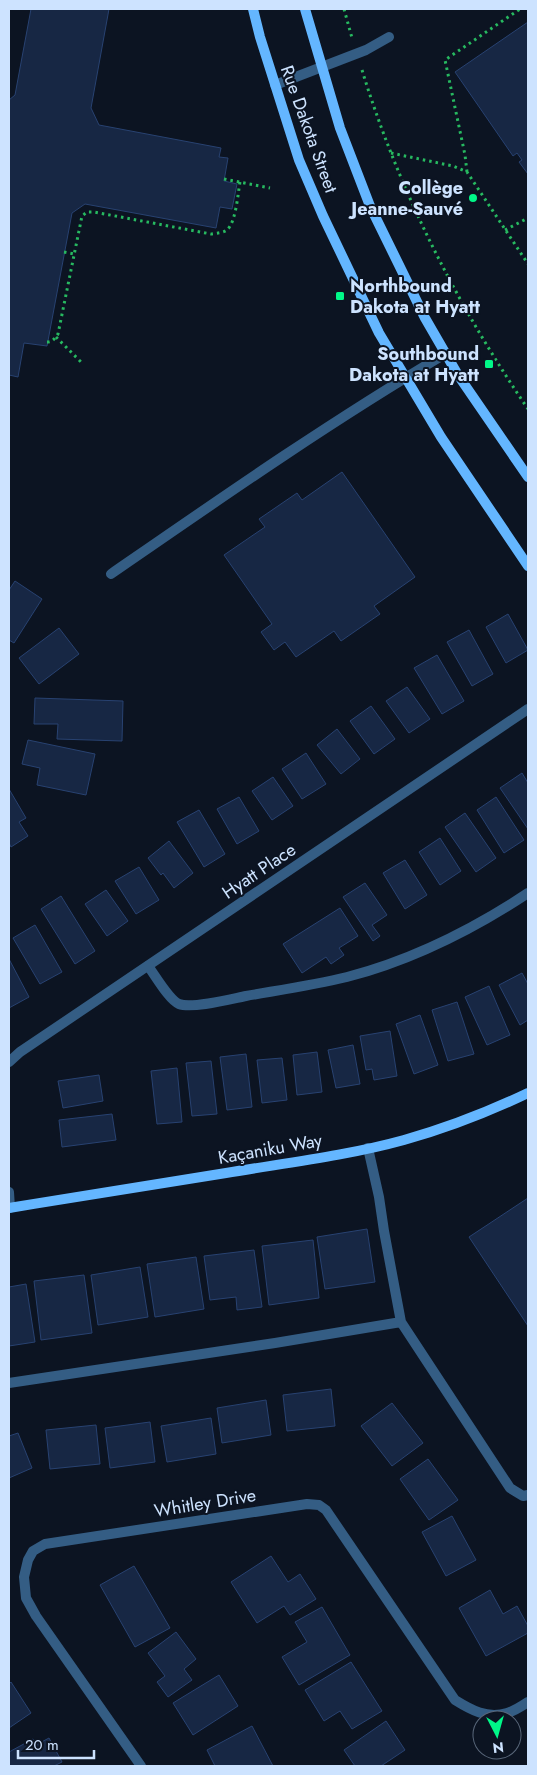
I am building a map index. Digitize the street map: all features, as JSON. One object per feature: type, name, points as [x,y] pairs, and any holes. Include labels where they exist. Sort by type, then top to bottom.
[{"type":"main road","name":"Rue Dakota Street","points":[[253,9],[300,160],[323,216],[379,333],[442,437],[528,566]]},
{"type":"main road","name":"Rue Dakota Street","points":[[305,9],[340,128],[370,206],[425,318],[445,354],[528,477]]},
{"type":"main road","name":"Kaçaniku Way","points":[[10,1208],[294,1162],[368,1148],[403,1140],[448,1126],[486,1112],[528,1093]]},
{"type":"street","points":[[275,84],[357,54],[389,37]]},
{"type":"street","points":[[110,574],[313,435],[445,354]]},
{"type":"street","name":"Hyatt Place","points":[[9,1062],[20,1052],[528,709]]},
{"type":"street","points":[[148,966],[168,993],[179,1004],[202,1004],[305,986],[347,977],[413,956],[500,912],[528,893]]},
{"type":"street","points":[[368,1148],[379,1197],[401,1322],[510,1488],[523,1496],[528,1495]]},
{"type":"street","points":[[9,1192],[10,1208]]},
{"type":"street","points":[[9,1383],[401,1322]]},
{"type":"street","name":"Whitley Drive","points":[[141,1766],[36,1616],[26,1598],[24,1577],[28,1560],[33,1551],[45,1544],[307,1504],[319,1506],[326,1510],[455,1700],[472,1711],[491,1715],[508,1713],[528,1702]]},
{"type":"path","points":[[344,9],[377,120],[438,260],[505,375],[528,409]]},
{"type":"path","points":[[520,9],[444,60],[467,172],[528,264]]},
{"type":"path","points":[[391,153],[453,166],[467,172]]},
{"type":"path","points":[[224,179],[270,188]]},
{"type":"path","points":[[47,342],[56,337],[82,216],[87,212],[94,212],[211,234],[222,233],[228,230],[232,223],[240,182]]},
{"type":"path","points":[[505,230],[528,218]]},
{"type":"path","points":[[64,252],[74,254]]},
{"type":"path","points":[[56,337],[81,362]]},
{"type":"building","points":[[31,9],[109,9],[91,108],[99,125],[221,148],[219,157],[228,158],[224,181],[237,184],[232,209],[220,207],[216,228],[85,204],[72,213],[47,346],[24,343],[18,377],[9,375],[9,100],[15,95]]},
{"type":"building","points":[[528,22],[528,174],[519,162],[522,160],[517,153],[513,156],[455,72]]},
{"type":"building","points":[[342,472],[415,577],[374,606],[380,614],[341,641],[334,631],[296,657],[285,642],[274,650],[261,632],[272,624],[224,555],[265,527],[259,519],[297,493],[302,500]]},
{"type":"building","points":[[15,581],[42,599],[14,643],[9,640],[9,590]]},
{"type":"building","points":[[508,614],[528,650],[506,663],[486,627]]},
{"type":"building","points":[[59,628],[79,654],[39,684],[19,658]]},
{"type":"building","points":[[469,630],[493,674],[472,686],[447,642]]},
{"type":"building","points":[[437,655],[464,701],[442,714],[414,668]]},
{"type":"building","points":[[407,687],[430,719],[409,733],[386,701]]},
{"type":"building","points":[[35,698],[123,701],[122,741],[57,739],[58,724],[34,724]]},
{"type":"building","points":[[371,706],[395,739],[374,754],[350,721]]},
{"type":"building","points":[[337,729],[360,759],[341,774],[317,745]]},
{"type":"building","points":[[28,740],[95,754],[86,795],[37,785],[40,768],[22,764]]},
{"type":"building","points":[[306,753],[326,784],[302,799],[282,769]]},
{"type":"building","points":[[522,773],[528,783],[528,829],[500,788]]},
{"type":"building","points":[[273,777],[293,806],[272,820],[252,791]]},
{"type":"building","points":[[9,789],[26,818],[19,822],[28,836],[11,847],[9,843]]},
{"type":"building","points":[[239,797],[259,831],[237,844],[217,809]]},
{"type":"building","points":[[496,797],[524,840],[504,853],[477,810]]},
{"type":"building","points":[[199,810],[225,854],[204,867],[177,822]]},
{"type":"building","points":[[465,813],[496,858],[476,872],[445,827]]},
{"type":"building","points":[[440,838],[461,871],[440,885],[419,852]]},
{"type":"building","points":[[169,841],[193,873],[174,888],[163,873],[161,875],[148,858]]},
{"type":"building","points":[[405,860],[427,895],[405,909],[383,873]]},
{"type":"building","points":[[139,867],[159,900],[136,914],[115,881]]},
{"type":"building","points":[[365,883],[387,915],[372,925],[380,936],[373,941],[343,897]]},
{"type":"building","points":[[106,890],[128,921],[107,936],[85,904]]},
{"type":"building","points":[[61,896],[95,951],[75,964],[41,909]]},
{"type":"building","points":[[340,908],[358,936],[339,948],[344,955],[331,964],[326,957],[302,973],[283,944]]},
{"type":"building","points":[[35,925],[62,972],[40,984],[13,938]]},
{"type":"building","points":[[9,959],[29,997],[9,1008]]},
{"type":"building","points":[[522,973],[528,984],[528,1020],[520,1025],[499,985]]},
{"type":"building","points":[[489,986],[510,1035],[487,1045],[465,997]]},
{"type":"building","points":[[457,1002],[474,1054],[448,1061],[432,1010]]},
{"type":"building","points":[[420,1015],[438,1065],[414,1074],[396,1024]]},
{"type":"building","points":[[390,1031],[397,1076],[374,1080],[372,1069],[366,1070],[360,1036]]},
{"type":"building","points":[[353,1045],[360,1084],[336,1088],[328,1050]]},
{"type":"building","points":[[317,1052],[322,1092],[297,1095],[293,1055]]},
{"type":"building","points":[[246,1054],[252,1107],[227,1110],[220,1057]]},
{"type":"building","points":[[282,1058],[287,1100],[262,1103],[257,1060]]},
{"type":"building","points":[[211,1061],[217,1114],[192,1116],[186,1063]]},
{"type":"building","points":[[177,1068],[182,1122],[157,1124],[151,1071]]},
{"type":"building","points":[[99,1075],[103,1101],[63,1108],[58,1081]]},
{"type":"building","points":[[112,1114],[116,1140],[62,1147],[59,1120]]},
{"type":"building","points":[[528,1198],[528,1326],[469,1237]]},
{"type":"building","points":[[367,1229],[375,1282],[325,1289],[317,1237]]},
{"type":"building","points":[[313,1240],[319,1298],[269,1305],[262,1246]]},
{"type":"building","points":[[254,1250],[262,1307],[237,1310],[236,1297],[210,1300],[204,1256]]},
{"type":"building","points":[[196,1257],[204,1309],[155,1317],[147,1264]]},
{"type":"building","points":[[140,1267],[148,1317],[98,1325],[91,1275]]},
{"type":"building","points":[[84,1275],[92,1333],[41,1340],[34,1281]]},
{"type":"building","points":[[26,1284],[35,1342],[9,1346],[9,1287]]},
{"type":"building","points":[[331,1389],[335,1426],[287,1431],[283,1395]]},
{"type":"building","points":[[266,1400],[271,1435],[222,1443],[217,1408]]},
{"type":"building","points":[[392,1403],[423,1443],[392,1466],[361,1426]]},
{"type":"building","points":[[211,1418],[216,1454],[167,1462],[161,1426]]},
{"type":"building","points":[[150,1422],[155,1462],[110,1468],[105,1428]]},
{"type":"building","points":[[96,1425],[100,1464],[50,1469],[46,1430]]},
{"type":"building","points":[[18,1433],[32,1468],[9,1478],[9,1436]]},
{"type":"building","points":[[428,1459],[458,1500],[429,1520],[400,1479]]},
{"type":"building","points":[[452,1516],[476,1560],[446,1576],[422,1532]]},
{"type":"building","points":[[271,1556],[288,1582],[300,1574],[316,1599],[290,1615],[284,1606],[257,1623],[231,1582]]},
{"type":"building","points":[[134,1566],[170,1628],[135,1647],[100,1585]]},
{"type":"building","points":[[490,1590],[503,1614],[517,1606],[528,1626],[528,1633],[486,1656],[459,1608]]},
{"type":"building","points":[[322,1607],[350,1655],[299,1685],[282,1657],[307,1642],[295,1622]]},
{"type":"building","points":[[176,1632],[196,1659],[184,1669],[192,1680],[168,1697],[157,1682],[165,1676],[148,1653]]},
{"type":"building","points":[[351,1662],[382,1711],[352,1729],[340,1711],[324,1721],[305,1690]]},
{"type":"building","points":[[219,1675],[238,1706],[193,1735],[173,1703]]},
{"type":"building","points":[[11,1682],[31,1713],[9,1728],[9,1684]]},
{"type":"building","points":[[386,1721],[405,1750],[381,1766],[355,1766],[344,1750]]},
{"type":"building","points":[[252,1726],[273,1766],[215,1766],[207,1750]]},
{"type":"building","points":[[49,1738],[62,1762],[54,1766],[9,1766],[9,1752],[33,1739],[36,1745]]},
{"type":"place","name":"Collège Jeanne-Sauvé","points":[[473,198]]},
{"type":"place","name":"Northbound Dakota at Hyatt","points":[[340,296]]},
{"type":"place","name":"Southbound Dakota at Hyatt","points":[[489,364]]}]
